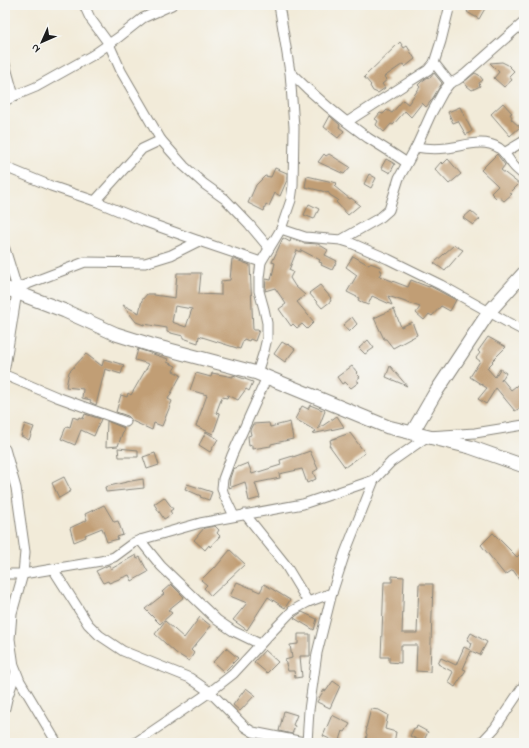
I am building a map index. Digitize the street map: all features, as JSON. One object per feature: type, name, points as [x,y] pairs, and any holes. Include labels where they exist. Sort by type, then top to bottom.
[{"type":"street","points":[[84,5],[90,18],[109,44],[121,71],[161,140],[184,166],[225,199],[269,248]]},
{"type":"street","points":[[5,101],[36,87],[93,55],[143,18],[172,5]]},
{"type":"street","points":[[234,516],[224,495],[222,488],[223,479],[262,375],[264,351],[268,338],[267,322],[259,291],[261,262],[281,229],[291,200],[293,186],[294,127],[290,72],[279,5]]},
{"type":"street","points":[[347,122],[428,70],[434,63],[450,5]]},
{"type":"street","points":[[341,240],[389,210],[399,178],[443,92],[450,83],[464,75],[524,22]]},
{"type":"street","points":[[434,63],[450,83]]},
{"type":"street","points":[[5,64],[14,96]]},
{"type":"street","points":[[290,72],[306,88],[347,122],[407,163]]},
{"type":"street","points":[[95,201],[142,149],[161,140]]},
{"type":"street","points":[[504,152],[524,141]]},
{"type":"street","points":[[416,147],[427,149],[447,148],[473,143],[488,144],[504,152],[514,166],[524,175]]},
{"type":"street","points":[[5,167],[143,221],[261,262]]},
{"type":"street","points":[[281,229],[305,237],[341,240],[351,243],[388,259],[440,285],[524,331]]},
{"type":"street","points":[[13,289],[27,285],[84,262],[145,263],[171,255],[199,241]]},
{"type":"street","points":[[5,249],[13,289],[5,366]]},
{"type":"street","points":[[412,433],[434,395],[489,312],[524,274]]},
{"type":"street","points":[[13,289],[116,334],[262,375],[388,427],[470,447],[524,466]]},
{"type":"street","points":[[5,375],[57,397],[126,422]]},
{"type":"street","points":[[52,569],[88,624],[99,635],[123,651],[190,678],[210,692],[245,727],[252,732],[308,743],[309,710],[317,653],[332,593],[345,553],[374,480],[391,462],[428,436],[475,433],[524,425]]},
{"type":"street","points":[[5,449],[16,488],[25,552],[24,574],[12,613],[10,639],[14,666],[20,681],[57,743]]},
{"type":"street","points":[[5,574],[24,574],[101,561],[114,557],[132,543],[200,522],[303,504],[374,480]]},
{"type":"street","points":[[245,514],[285,564],[308,602]]},
{"type":"street","points":[[140,540],[161,566],[217,620],[233,631],[260,644]]},
{"type":"street","points":[[135,743],[210,692],[233,674],[292,612],[308,602],[332,593]]},
{"type":"street","points":[[5,708],[16,672]]},
{"type":"street","points":[[481,743],[495,728],[524,685]]},
{"type":"building","points":[[471,5],[487,5],[479,19],[467,12]]},
{"type":"building","points":[[400,42],[404,48],[407,46],[415,59],[405,67],[403,64],[384,77],[387,80],[382,84],[385,88],[378,93],[373,91],[370,86],[371,85],[364,77]]},
{"type":"building","points":[[502,62],[514,71],[509,76],[512,80],[504,87],[494,78],[499,72],[490,63]]},
{"type":"building","points":[[434,73],[442,83],[426,107],[422,103],[411,117],[405,111],[393,125],[391,124],[384,132],[376,125],[378,121],[375,119],[380,113],[383,114],[387,110],[392,113],[403,100],[408,104],[420,87],[418,85],[428,77],[430,78]]},
{"type":"building","points":[[475,73],[483,80],[479,83],[480,86],[472,90],[464,82]]},
{"type":"building","points":[[503,103],[512,113],[510,114],[512,117],[511,119],[520,127],[510,136],[491,114]]},
{"type":"building","points":[[460,107],[472,131],[466,135],[458,121],[453,123],[448,112]]},
{"type":"building","points":[[330,116],[344,131],[338,138],[324,127]]},
{"type":"building","points":[[324,154],[326,156],[329,154],[350,167],[344,174],[318,162]]},
{"type":"building","points":[[497,154],[505,165],[501,170],[519,184],[510,193],[512,194],[504,201],[499,197],[497,199],[491,193],[498,186],[481,170]]},
{"type":"building","points":[[386,159],[395,164],[390,173],[381,168]]},
{"type":"building","points":[[448,159],[461,174],[449,184],[435,169],[441,162],[443,164]]},
{"type":"building","points":[[275,168],[287,173],[287,180],[280,196],[275,193],[269,206],[266,204],[264,211],[248,203],[256,185],[265,176],[271,177]]},
{"type":"building","points":[[369,174],[376,178],[371,188],[364,184]]},
{"type":"building","points":[[307,176],[337,183],[334,186],[360,205],[348,215],[336,202],[338,200],[328,192],[305,187]]},
{"type":"building","points":[[309,204],[319,209],[314,219],[304,215]]},
{"type":"building","points":[[471,211],[480,219],[473,225],[463,218]]},
{"type":"building","points":[[283,238],[290,242],[291,239],[303,243],[318,244],[328,250],[325,255],[337,261],[332,270],[321,265],[322,263],[319,262],[320,260],[301,250],[301,252],[297,250],[289,270],[293,272],[290,278],[295,286],[305,295],[297,302],[314,322],[307,329],[302,324],[297,328],[293,324],[291,326],[279,309],[286,304],[275,288],[265,291],[266,279],[271,280],[275,263],[272,262]]},
{"type":"building","points":[[454,245],[463,250],[445,271],[434,263]]},
{"type":"building","points":[[353,256],[369,265],[370,263],[381,267],[380,270],[382,271],[379,276],[408,287],[411,280],[429,287],[430,286],[456,300],[450,311],[441,306],[432,316],[429,314],[424,320],[416,313],[420,307],[388,296],[392,305],[372,296],[368,305],[363,303],[358,300],[359,298],[347,292],[357,275],[346,267]]},
{"type":"building","points":[[232,259],[250,265],[253,330],[259,330],[255,341],[244,339],[240,349],[199,336],[198,343],[183,338],[183,336],[167,332],[167,328],[144,325],[136,322],[123,305],[139,313],[142,300],[147,294],[175,298],[177,273],[201,273],[199,294],[221,295],[221,281],[230,280]],"holes":[[[175,306],[192,309],[186,327],[172,322]]]},
{"type":"building","points":[[320,285],[331,298],[331,301],[322,308],[309,293]]},
{"type":"building","points":[[394,309],[401,327],[412,322],[417,335],[393,348],[386,339],[384,339],[374,318]]},
{"type":"building","points":[[352,317],[357,324],[349,332],[343,325]]},
{"type":"building","points":[[488,337],[506,347],[487,368],[495,377],[500,369],[506,373],[502,379],[511,390],[520,383],[524,388],[524,406],[515,411],[496,388],[486,404],[478,399],[487,388],[470,377],[480,361],[476,358],[480,353],[478,351]]},
{"type":"building","points":[[368,340],[374,348],[365,354],[359,348]]},
{"type":"building","points":[[282,342],[295,349],[285,362],[274,354]]},
{"type":"building","points":[[138,349],[168,359],[167,362],[176,366],[173,371],[181,375],[168,399],[172,401],[162,426],[154,423],[152,430],[132,421],[128,416],[116,412],[121,395],[127,397],[128,393],[131,395],[149,364],[135,360]]},
{"type":"building","points":[[86,354],[102,366],[104,359],[124,365],[121,374],[105,369],[96,405],[90,402],[91,400],[82,398],[83,389],[66,387],[69,372]]},
{"type":"building","points":[[352,366],[360,377],[356,380],[359,382],[351,388],[345,382],[342,384],[337,377]]},
{"type":"building","points":[[390,366],[407,386],[386,377]]},
{"type":"building","points":[[196,373],[211,377],[212,373],[233,377],[233,375],[253,382],[249,391],[246,389],[238,400],[228,395],[227,398],[222,397],[216,413],[220,414],[213,434],[196,426],[207,395],[190,390]]},
{"type":"building","points":[[310,405],[325,411],[318,429],[337,416],[344,427],[312,434],[316,431],[295,419],[302,406],[308,409]]},
{"type":"building","points":[[85,414],[101,419],[94,436],[81,430],[75,445],[61,439],[66,427],[70,427],[73,417],[83,419]]},
{"type":"building","points":[[107,421],[124,428],[118,446],[106,447]]},
{"type":"building","points":[[290,422],[293,439],[271,444],[271,446],[252,449],[252,445],[249,446],[248,436],[251,435],[250,430],[253,424],[269,423],[270,427]]},
{"type":"building","points":[[25,424],[34,427],[29,440],[21,436]]},
{"type":"building","points":[[206,432],[218,439],[210,452],[199,445]]},
{"type":"building","points":[[350,433],[365,453],[345,467],[329,445],[331,444],[330,440]]},
{"type":"building","points":[[118,448],[138,450],[138,457],[119,457]]},
{"type":"building","points":[[310,451],[318,469],[313,472],[316,479],[307,483],[302,469],[279,474],[280,478],[255,483],[260,498],[249,501],[245,482],[229,488],[233,469],[248,463],[252,474],[281,465],[280,460]]},
{"type":"building","points":[[155,453],[159,465],[147,469],[143,457]]},
{"type":"building","points":[[64,477],[71,491],[59,498],[52,483]]},
{"type":"building","points":[[143,479],[144,488],[106,492],[105,487]]},
{"type":"building","points":[[187,484],[212,492],[209,500],[185,489]]},
{"type":"building","points":[[164,497],[173,509],[170,511],[172,514],[164,519],[154,504]]},
{"type":"building","points":[[104,505],[114,522],[118,521],[123,535],[117,537],[118,539],[107,542],[102,528],[85,535],[86,537],[74,542],[70,528],[87,520],[85,514]]},
{"type":"building","points":[[215,526],[219,530],[217,533],[220,536],[210,547],[209,545],[205,550],[194,540],[204,528]]},
{"type":"building","points":[[493,533],[517,557],[524,550],[524,586],[513,570],[505,575],[481,545]]},
{"type":"building","points":[[230,550],[245,564],[211,596],[204,588],[207,585],[201,580],[214,567],[215,568]]},
{"type":"building","points":[[136,555],[137,559],[140,557],[148,572],[132,581],[129,575],[109,583],[108,581],[103,583],[96,571],[109,565],[111,569]]},
{"type":"building","points":[[392,576],[404,577],[402,633],[417,633],[419,584],[433,584],[430,672],[416,671],[417,645],[401,645],[401,663],[389,662],[389,657],[381,657],[384,582],[392,582]]},
{"type":"building","points":[[237,582],[260,592],[264,584],[290,600],[285,608],[268,597],[247,630],[233,620],[247,603],[230,596]]},
{"type":"building","points":[[171,584],[184,597],[168,610],[172,613],[160,624],[145,609],[164,594],[162,592]]},
{"type":"building","points":[[302,612],[317,619],[314,630],[294,618]]},
{"type":"building","points":[[200,617],[211,626],[191,650],[194,653],[189,661],[176,653],[155,634],[165,621],[184,638]]},
{"type":"building","points":[[471,633],[487,642],[480,655],[471,651],[463,669],[466,670],[455,687],[448,682],[453,672],[438,664],[441,658],[456,665],[464,647],[470,650],[472,643],[467,640]]},
{"type":"building","points":[[298,634],[310,634],[310,656],[300,656],[302,677],[295,678],[294,671],[288,671],[285,660],[292,658],[290,645],[298,644]]},
{"type":"building","points":[[226,648],[238,658],[224,672],[213,662]]},
{"type":"building","points":[[265,650],[278,662],[267,673],[254,662]]},
{"type":"building","points":[[333,681],[340,686],[330,708],[317,702],[324,690],[326,691]]},
{"type":"building","points":[[246,688],[255,695],[240,711],[233,705]]},
{"type":"building","points":[[371,709],[379,710],[388,715],[385,729],[396,732],[394,743],[383,741],[383,743],[366,743],[366,728]]},
{"type":"building","points":[[284,711],[297,715],[293,725],[295,726],[292,734],[279,731]]},
{"type":"building","points":[[332,715],[350,724],[345,732],[343,731],[339,743],[323,736]]},
{"type":"building","points":[[417,726],[428,732],[423,742],[410,736],[414,728],[416,729]]}]
